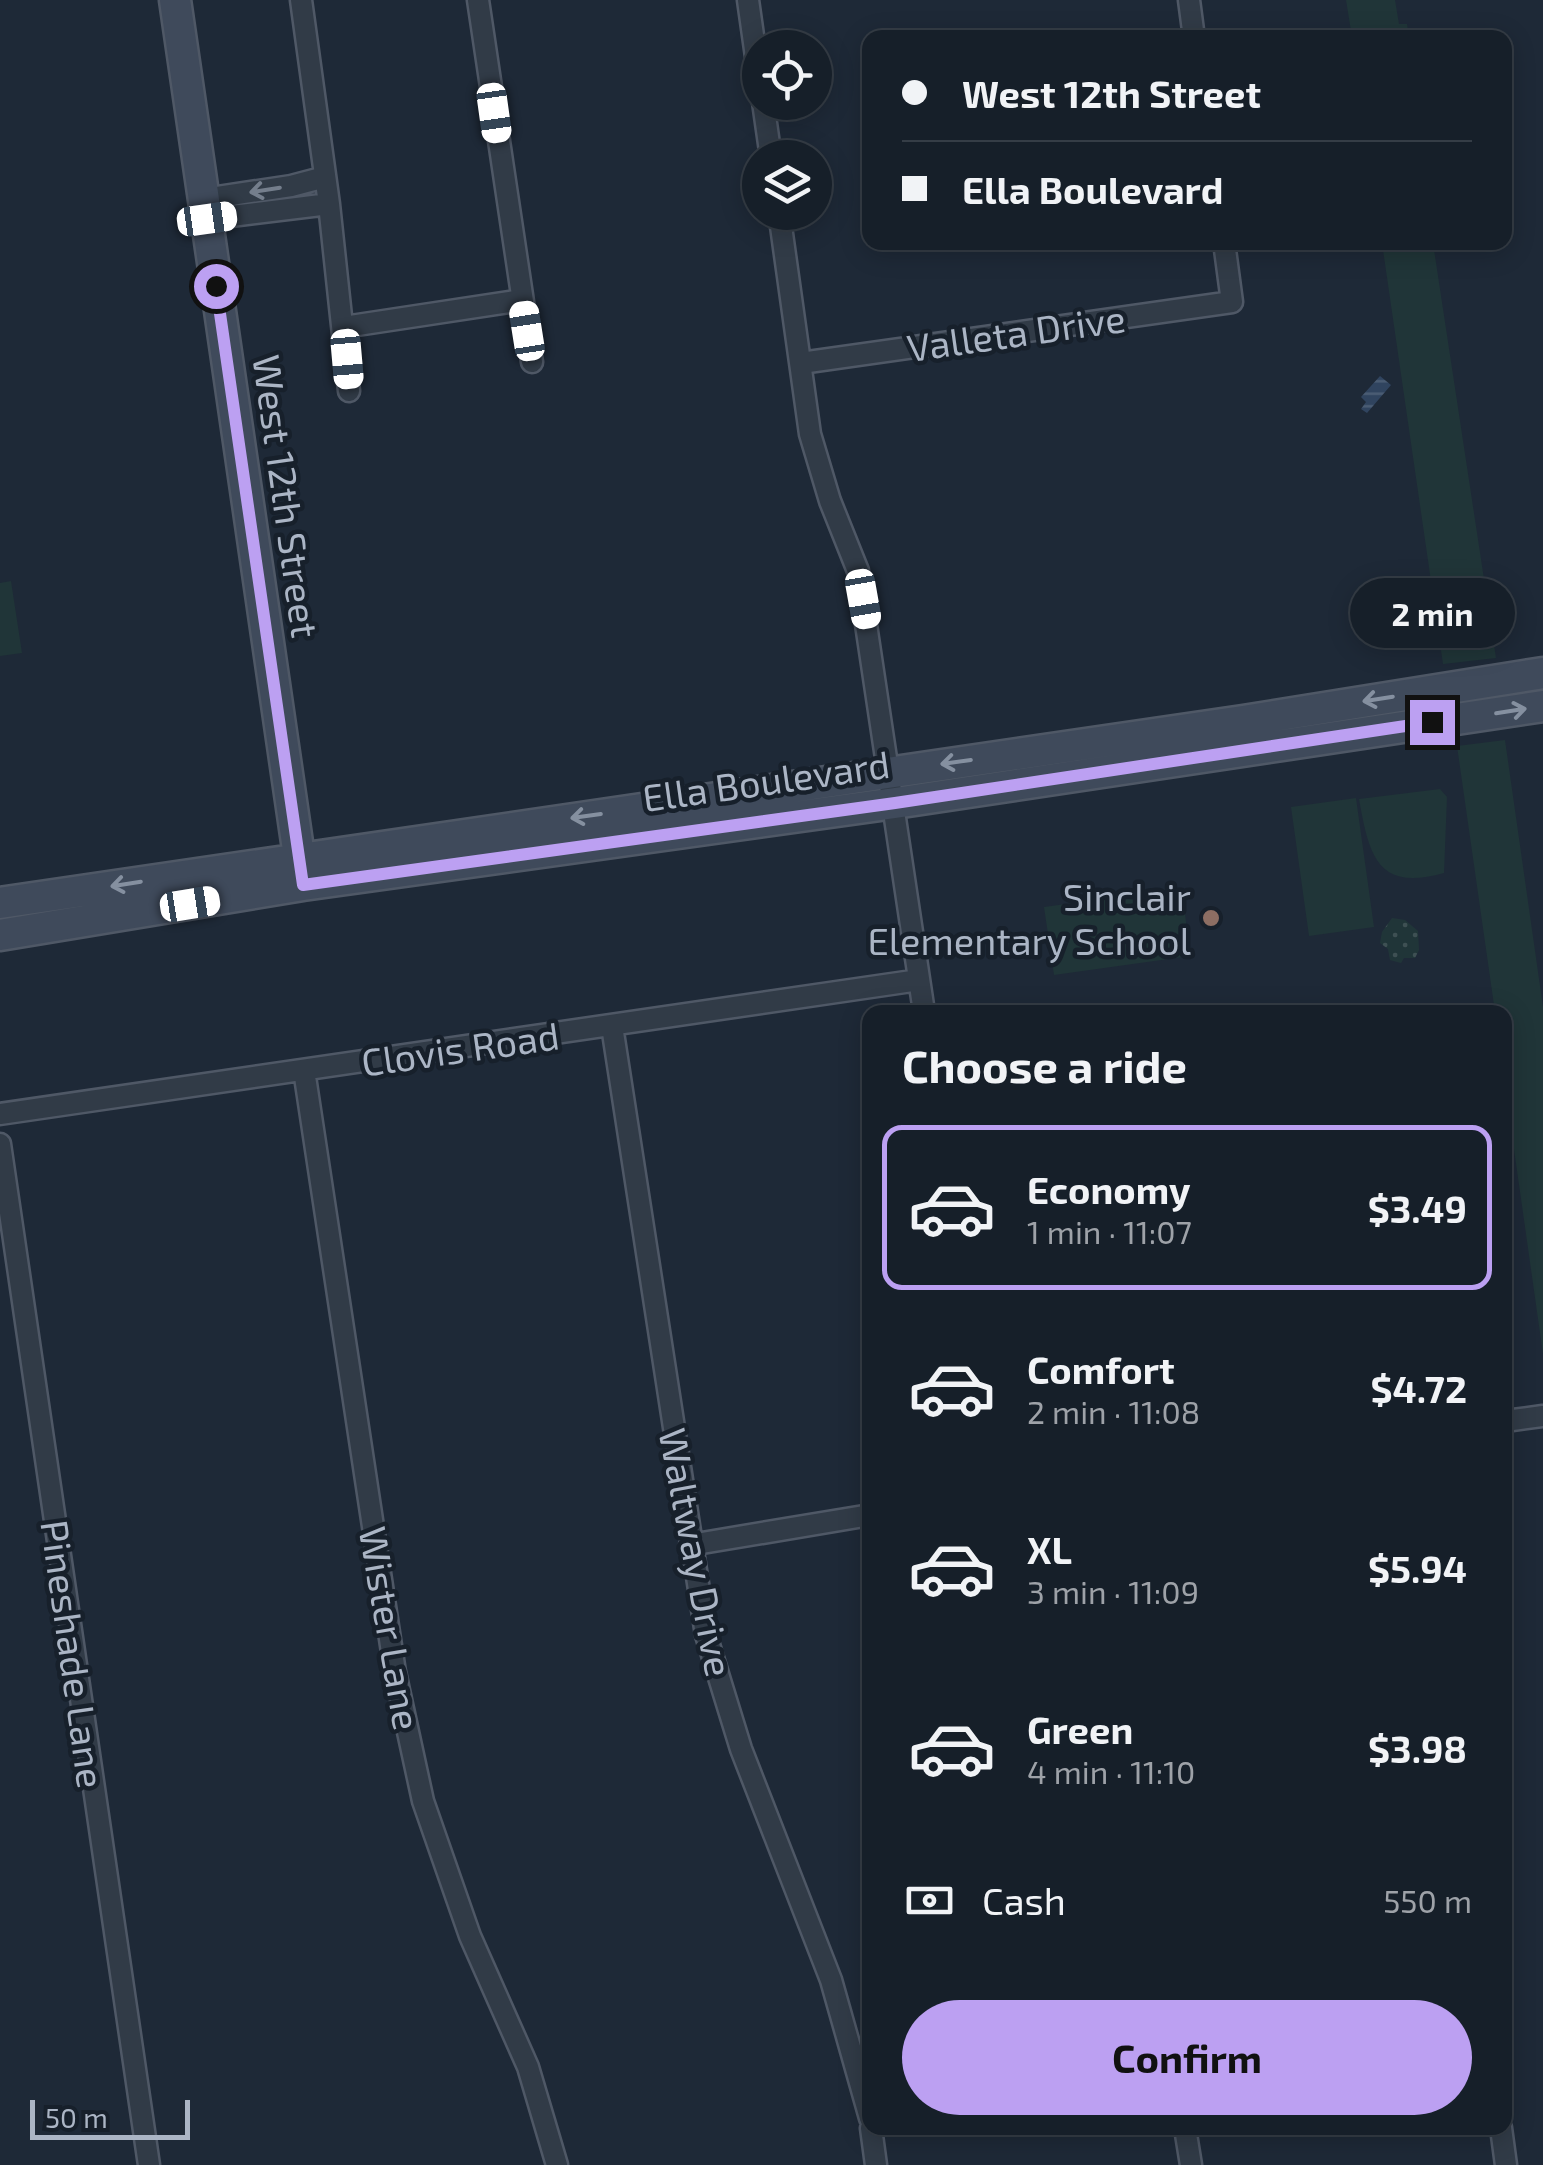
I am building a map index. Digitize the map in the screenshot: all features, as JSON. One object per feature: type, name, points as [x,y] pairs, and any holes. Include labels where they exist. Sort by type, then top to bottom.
[{"type":"main road","name":"West 12th Street","points":[[175,0],[301,871]]},
{"type":"main road","name":"Ella Boulevard","points":[[0,903],[895,803],[1543,673]]},
{"type":"main road","name":"Ella Boulevard","points":[[0,935],[301,871],[890,771],[1543,706]]},
{"type":"street","points":[[301,0],[350,391]]},
{"type":"street","points":[[478,0],[532,362]]},
{"type":"street","points":[[748,0],[752,30]]},
{"type":"street","points":[[1189,0],[1193,30]]},
{"type":"street","points":[[205,209],[326,177]]},
{"type":"street","points":[[205,209],[329,204]]},
{"type":"street","points":[[782,230],[810,434],[830,502],[858,571],[923,1005]]},
{"type":"street","name":"Valleta Drive","points":[[801,363],[1232,302],[1225,250]]},
{"type":"street","points":[[344,327],[522,300]]},
{"type":"street","name":"Clovis Road","points":[[0,1114],[919,980]]},
{"type":"street","name":"Waltway Drive","points":[[612,1026],[706,1635],[740,1750],[831,1980],[862,2090]]},
{"type":"street","name":"Wister Lane","points":[[304,1070],[394,1672],[423,1800],[470,1936],[528,2067],[556,2165]]},
{"type":"street","name":"Pineshade Lane","points":[[0,1144],[149,2165]]},
{"type":"street","points":[[1512,1420],[1543,1416]]},
{"type":"street","points":[[690,1545],[862,1515]]},
{"type":"street","points":[[872,2135],[876,2165]]},
{"type":"street","points":[[1187,2135],[1191,2165]]},
{"type":"street","points":[[1501,2135],[1506,2165]]},
{"type":"green space","points":[[1346,0],[1395,0],[1399,24],[1407,24],[1408,30],[1351,30]]},
{"type":"green space","points":[[1383,250],[1434,250],[1496,658],[1443,664]]},
{"type":"green space","points":[[11,581],[22,653],[0,656],[0,583]]},
{"type":"green space","points":[[1505,740],[1543,1007],[1543,1354],[1512,1135],[1512,1005],[1494,1005],[1457,746]]},
{"type":"green space","points":[[1440,789],[1447,797],[1444,873],[1422,878],[1390,873],[1373,852],[1359,799]]},
{"type":"green space","points":[[1356,798],[1374,927],[1309,936],[1291,807]]},
{"type":"green space","points":[[1182,888],[1190,956],[1054,975],[1044,907]]},
{"type":"green space","points":[[1392,918],[1405,920],[1418,931],[1419,950],[1415,958],[1404,958],[1401,963],[1390,960],[1388,949],[1380,943]]},
{"type":"water","points":[[1380,376],[1391,385],[1367,413],[1361,409],[1366,402],[1361,397]]},
{"type":"place","name":"Sinclair Elementary School","points":[[1211,918]]},
{"type":"route","points":[[216,286],[303,885],[895,803],[1432,722]]}]
